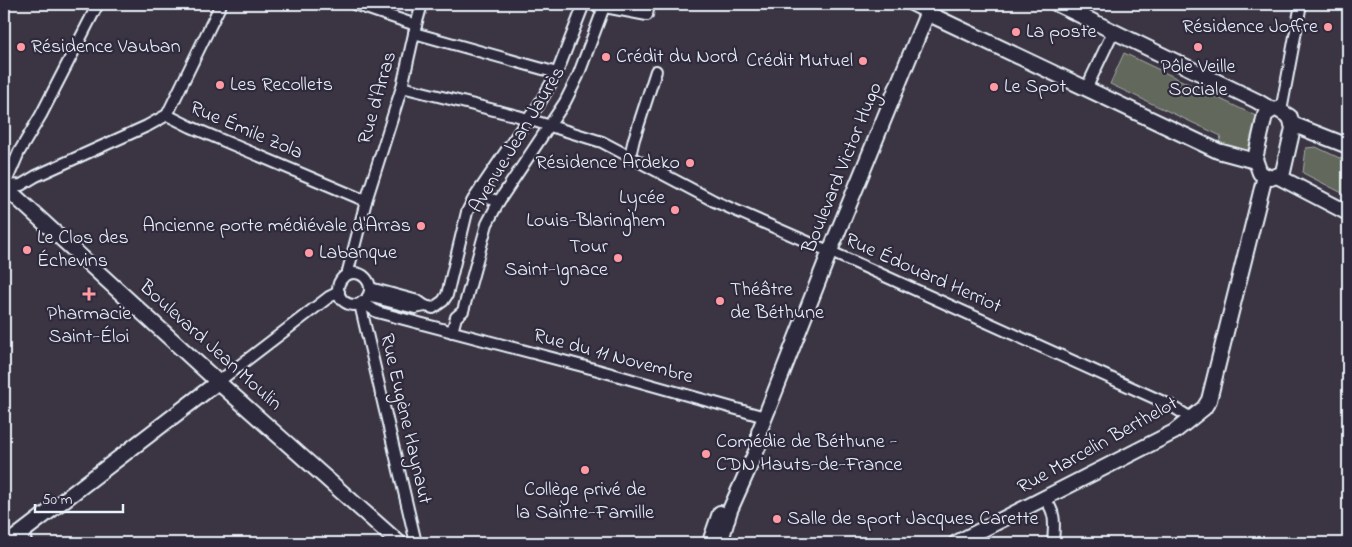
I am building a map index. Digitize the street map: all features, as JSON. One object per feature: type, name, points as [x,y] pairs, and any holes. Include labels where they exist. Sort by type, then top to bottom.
[{"type":"main road","points":[[1057,4],[1290,117],[1292,124],[1348,146]]},
{"type":"main road","points":[[929,9],[1086,88],[1218,151],[1256,161]]},
{"type":"main road","name":"Boulevard Victor Hugo","points":[[722,543],[730,510],[759,445],[759,432],[830,251],[929,9]]},
{"type":"main road","points":[[1276,111],[1265,115],[1256,161],[1260,172],[1348,213]]},
{"type":"main road","name":"Rue Marcelin Berthelot","points":[[956,543],[1174,432],[1204,408],[1209,400],[1271,176],[1283,172],[1292,124]]},
{"type":"main road","name":"Boulevard Jean Moulin","points":[[4,186],[393,541]]},
{"type":"main road","points":[[8,543],[24,538],[218,382]]},
{"type":"main road","name":"Boulevard Victor Hugo","points":[[711,543],[710,539],[722,506],[750,441],[759,432]]},
{"type":"street","points":[[4,186],[19,152],[41,115],[98,4]]},
{"type":"street","points":[[167,115],[220,4]]},
{"type":"street","points":[[354,4],[415,29],[557,73]]},
{"type":"street","name":"Rue d'Arras","points":[[347,275],[366,201],[402,87],[422,4]]},
{"type":"street","name":"Avenue Jean Jaurès","points":[[365,297],[418,301],[425,306],[433,308],[439,305],[447,295],[467,212],[480,188],[538,106],[557,73],[584,4]]},
{"type":"street","points":[[589,4],[647,15],[649,4]]},
{"type":"street","points":[[909,4],[929,9]]},
{"type":"street","points":[[1276,111],[1301,4]]},
{"type":"street","name":"Avenue Jean Jaurès","points":[[452,332],[456,317],[463,311],[487,224],[565,102],[578,76],[604,7]]},
{"type":"street","points":[[1086,88],[1112,32]]},
{"type":"street","points":[[630,156],[656,71]]},
{"type":"street","name":"Rue Édouard Herriot","points":[[402,87],[576,133],[602,142],[714,201],[830,251],[1170,405],[1191,420]]},
{"type":"street","name":"Rue Émile Zola","points":[[4,186],[21,185],[36,176],[147,126],[167,115],[366,201]]},
{"type":"street","points":[[480,188],[487,198],[500,201]]},
{"type":"street","points":[[352,273],[363,276],[367,280],[365,297],[351,304],[339,292],[340,282],[347,275],[352,273]]},
{"type":"street","points":[[218,382],[329,296],[339,292]]},
{"type":"street","name":"Rue du 11 Novembre","points":[[365,297],[377,312],[602,371],[765,417]]},
{"type":"street","name":"Rue Eugène Haynaut","points":[[365,297],[416,543]]},
{"type":"street","points":[[1044,499],[1052,507],[1053,543]]},
{"type":"green space","points":[[1124,53],[1256,116],[1247,154],[1218,146],[1221,136],[1110,84]]},
{"type":"green space","points":[[1316,147],[1348,162],[1348,196],[1303,173],[1306,148]]},
{"type":"place","name":"Résidence Joffre","points":[[1328,27]]},
{"type":"place","name":"La poste","points":[[1016,32]]},
{"type":"place","name":"Résidence Vauban","points":[[21,47]]},
{"type":"place","name":"Pôle Veille Sociale","points":[[1198,47]]},
{"type":"place","name":"Crédit du Nord","points":[[606,57]]},
{"type":"place","name":"Crédit Mutuel","points":[[863,61]]},
{"type":"place","name":"Les Recollets","points":[[220,85]]},
{"type":"place","name":"Le Spot","points":[[994,87]]},
{"type":"place","name":"Résidence Ardeko","points":[[690,163]]},
{"type":"place","name":"Lycée Louis-Blaringhem","points":[[675,210]]},
{"type":"place","name":"Ancienne porte médiévale d'Arras","points":[[421,226]]},
{"type":"place","name":"Le Clos des Échevins","points":[[27,250]]},
{"type":"place","name":"Labanque","points":[[309,253]]},
{"type":"place","name":"Tour Saint-Ignace","points":[[618,258]]},
{"type":"place","name":"Pharmacie Saint-Éloi","points":[[89,294]]},
{"type":"place","name":"Théâtre de Béthune","points":[[720,301]]},
{"type":"place","name":"Comédie de Béthune - CDN Hauts-de-France","points":[[706,454]]},
{"type":"place","name":"Collège privé de la Sainte-Famille","points":[[585,470]]},
{"type":"place","name":"Salle de sport Jacques Carette","points":[[777,519]]}]
